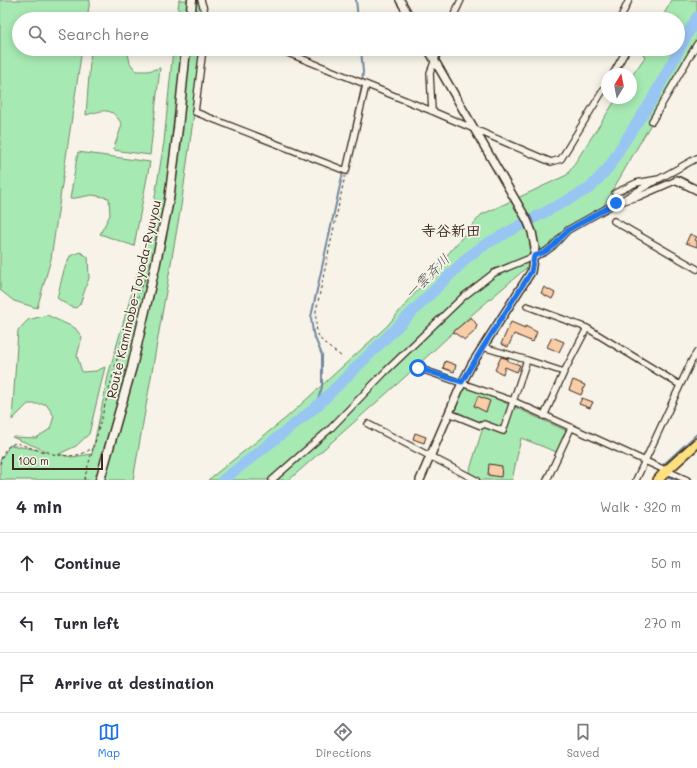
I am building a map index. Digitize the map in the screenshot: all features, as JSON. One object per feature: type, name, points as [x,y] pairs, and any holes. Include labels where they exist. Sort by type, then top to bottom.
[{"type":"main road","points":[[191,12],[192,0]]},
{"type":"main road","name":"Route Kaminobe-Toyoda-Ryuyou","points":[[100,480],[132,367],[156,267],[169,200],[185,56]]},
{"type":"main road","points":[[658,480],[666,470],[697,443]]},
{"type":"street","points":[[201,0],[205,12]]},
{"type":"street","points":[[400,0],[407,12]]},
{"type":"street","points":[[455,12],[461,0]]},
{"type":"street","points":[[623,12],[629,0]]},
{"type":"street","points":[[652,121],[697,44]]},
{"type":"street","points":[[202,56],[195,112],[346,171],[366,85]]},
{"type":"street","points":[[295,56],[432,111],[551,162],[561,159],[601,94]]},
{"type":"street","points":[[420,480],[462,382],[531,272],[534,256],[534,242],[527,220],[432,56]]},
{"type":"street","points":[[432,111],[430,73],[436,56]]},
{"type":"street","points":[[616,68],[623,56]]},
{"type":"street","points":[[272,480],[331,428],[385,372],[463,297],[494,273],[545,252],[568,230],[697,158]]},
{"type":"street","points":[[616,193],[636,183],[659,179]]},
{"type":"street","points":[[616,203],[638,197],[677,180],[697,190]]},
{"type":"street","points":[[614,221],[697,269]]},
{"type":"street","points":[[527,306],[587,328],[680,385]]},
{"type":"street","points":[[544,416],[564,372],[587,328]]},
{"type":"street","points":[[483,347],[564,372]]},
{"type":"street","points":[[636,480],[680,385],[695,361],[697,352]]},
{"type":"street","points":[[449,413],[481,426],[484,424],[503,431],[527,360]]},
{"type":"street","points":[[418,368],[462,382],[513,401],[644,462],[687,480]]},
{"type":"street","points":[[368,424],[476,480]]},
{"type":"street","points":[[547,480],[570,428]]},
{"type":"path","points":[[341,356],[320,340],[315,322],[316,311],[346,171]]},
{"type":"path","points":[[84,480],[122,340],[146,274]]},
{"type":"path","points":[[0,464],[5,449],[16,443],[69,457],[90,450],[95,443]]},
{"type":"green space","points":[[0,0],[90,0],[88,12],[12,12],[12,56],[81,56],[51,259],[37,308],[14,301],[0,290]]},
{"type":"green space","points":[[179,0],[201,0],[205,12],[178,12]]},
{"type":"green space","points":[[672,0],[697,0],[697,44],[603,207],[545,252],[475,312],[405,377],[289,480],[208,480],[286,418],[387,326],[481,215],[567,175],[613,104],[637,104],[637,68],[644,56],[685,56],[685,12],[665,12]]},
{"type":"green space","points":[[90,56],[128,56],[130,63],[136,71],[148,71],[160,68],[150,155],[113,150],[122,125],[111,112],[103,111],[86,115]]},
{"type":"green space","points":[[172,56],[202,56],[181,206],[133,480],[0,480],[0,460],[10,445],[49,452],[12,437],[36,438],[50,429],[54,416],[46,404],[28,404],[12,420],[18,330],[28,320],[47,315],[75,328],[82,337],[77,356],[82,372],[96,371],[105,367],[89,434],[76,446],[59,454],[72,457],[92,454],[109,372],[149,233],[164,142]]},
{"type":"green space","points":[[78,152],[150,162],[134,246],[100,234],[110,215],[109,198],[92,195],[70,199]]},
{"type":"green space","points":[[80,252],[88,257],[89,278],[80,304],[76,308],[69,306],[57,298],[64,270],[70,256]]},
{"type":"green space","points":[[462,383],[569,432],[559,453],[521,438],[512,480],[481,480],[468,476],[484,424],[451,409]]},
{"type":"building","points":[[690,234],[697,237],[695,240],[697,241],[697,247],[686,243]]},
{"type":"building","points":[[544,287],[555,293],[552,299],[541,293]]},
{"type":"building","points":[[471,317],[477,325],[475,331],[465,340],[453,332]]},
{"type":"building","points":[[511,322],[525,328],[525,326],[537,332],[533,342],[514,334],[508,347],[501,344]]},
{"type":"building","points":[[552,337],[564,342],[559,352],[547,347]]},
{"type":"building","points":[[501,357],[520,365],[517,372],[505,367],[503,374],[495,370]]},
{"type":"building","points":[[445,361],[456,365],[454,372],[443,368]]},
{"type":"building","points":[[573,380],[585,385],[581,395],[569,390]]},
{"type":"building","points":[[478,396],[490,401],[486,412],[474,406]]},
{"type":"building","points":[[582,398],[593,402],[590,408],[579,404]]},
{"type":"building","points":[[415,433],[426,437],[424,443],[413,439]]},
{"type":"building","points":[[489,464],[502,466],[501,477],[488,475]]},
{"type":"waterway","points":[[356,0],[357,12]]},
{"type":"waterway","name":"一雲斉川","points":[[685,39],[697,17]]},
{"type":"waterway","points":[[351,138],[361,91],[363,72],[362,56]]},
{"type":"waterway","name":"一雲斉川","points":[[223,480],[315,408],[468,257],[486,244],[590,188],[609,167],[650,103],[676,56]]},
{"type":"waterway","points":[[315,408],[322,387],[322,355],[313,333],[311,317],[343,172]]},
{"type":"waterway","points":[[663,465],[697,434]]},
{"type":"waterway","points":[[669,477],[676,480]]},
{"type":"district","name":"寺谷新田","points":[[451,230]]},
{"type":"route","points":[[418,368],[462,382],[531,272],[534,256],[545,252],[553,246],[568,230],[616,203]]}]
